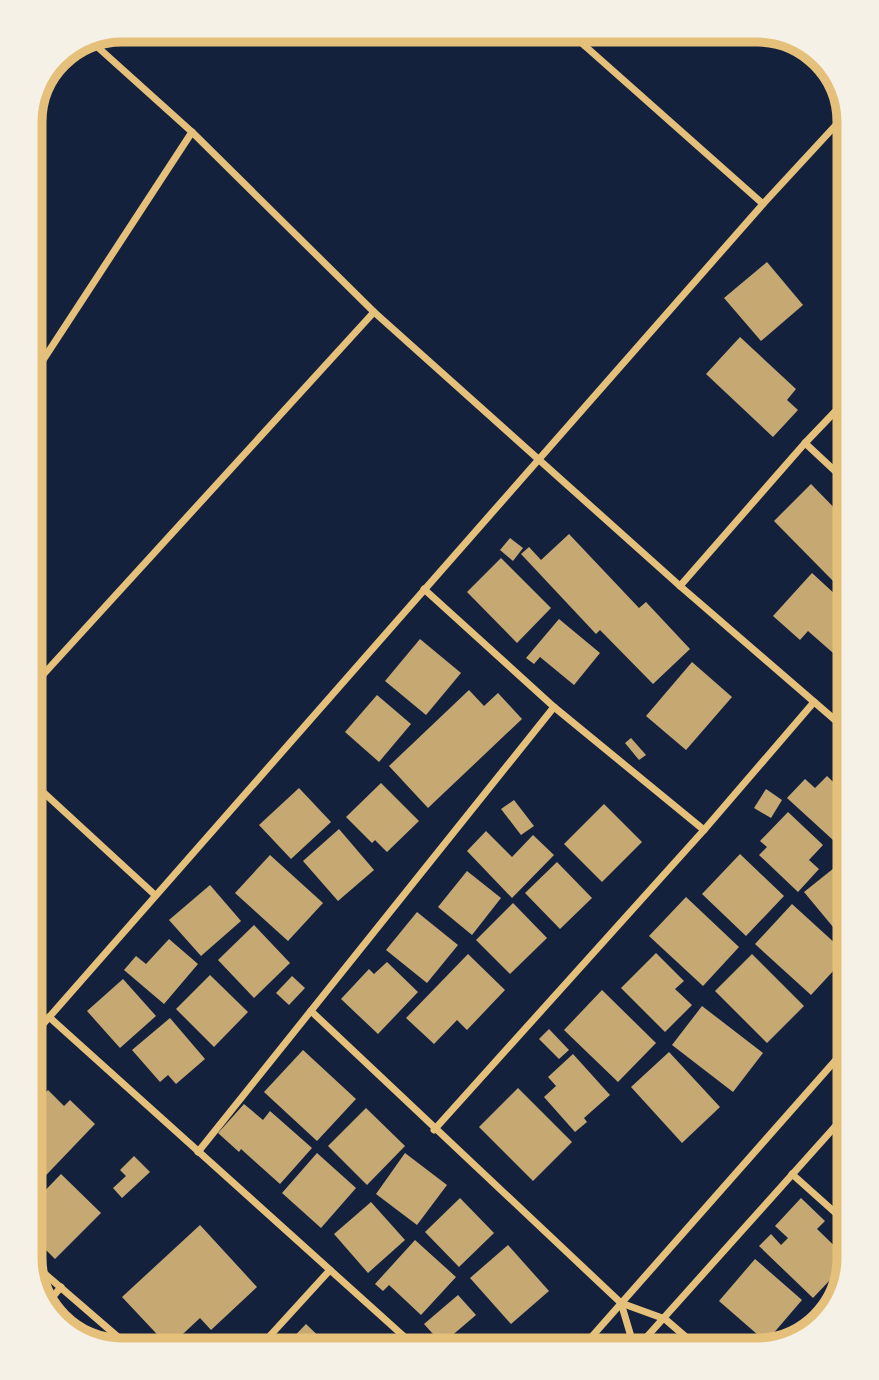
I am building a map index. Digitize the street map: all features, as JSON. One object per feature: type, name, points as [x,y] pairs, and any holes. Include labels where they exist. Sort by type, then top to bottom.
[{"type":"street","points":[[580,42],[763,204]]},
{"type":"street","points":[[585,46],[589,42]]},
{"type":"street","points":[[97,46],[192,132],[374,312],[680,586],[837,722]]},
{"type":"street","points":[[42,1025],[538,459],[837,124]]},
{"type":"street","points":[[42,362],[192,132]]},
{"type":"street","points":[[42,676],[374,312]]},
{"type":"street","points":[[680,586],[837,410]]},
{"type":"street","points":[[805,443],[837,473]]},
{"type":"street","points":[[424,589],[554,707],[704,830]]},
{"type":"street","points":[[435,1129],[704,830],[814,702]]},
{"type":"street","points":[[198,1152],[554,707]]},
{"type":"street","points":[[42,791],[155,895]]},
{"type":"street","points":[[311,1011],[621,1303],[665,1319],[687,1338]]},
{"type":"street","points":[[49,1017],[406,1338]]},
{"type":"street","points":[[590,1338],[837,1059]]},
{"type":"street","points":[[647,1338],[837,1124]]},
{"type":"street","points":[[792,1174],[837,1214]]},
{"type":"street","points":[[268,1338],[330,1270]]},
{"type":"street","points":[[44,1273],[119,1338]]},
{"type":"street","points":[[52,1298],[61,1287]]},
{"type":"street","points":[[621,1303],[631,1338]]},
{"type":"building","points":[[767,262],[803,305],[761,341],[724,298]]},
{"type":"building","points":[[740,337],[796,389],[787,400],[798,410],[773,437],[706,374]]},
{"type":"building","points":[[811,484],[837,511],[837,577],[833,581],[774,521]]},
{"type":"building","points":[[569,534],[639,608],[646,602],[690,649],[653,684],[600,630],[596,634],[521,554],[529,547],[541,560]]},
{"type":"building","points":[[510,538],[523,548],[513,561],[500,550]]},
{"type":"building","points":[[501,558],[551,608],[517,643],[467,592]]},
{"type":"building","points":[[812,573],[837,596],[837,656],[808,631],[800,640],[773,616]]},
{"type":"building","points":[[559,619],[600,653],[574,685],[540,657],[534,664],[526,658]]},
{"type":"building","points":[[420,639],[461,673],[426,715],[385,681]]},
{"type":"building","points":[[692,662],[732,697],[686,750],[646,716]]},
{"type":"building","points":[[469,690],[484,706],[498,693],[522,719],[428,808],[389,766]]},
{"type":"building","points":[[377,695],[411,724],[379,762],[345,732]]},
{"type":"building","points":[[631,738],[646,755],[639,760],[625,743]]},
{"type":"building","points":[[827,776],[837,786],[837,836],[833,840],[787,798],[805,779],[815,788]]},
{"type":"building","points":[[381,783],[419,821],[387,852],[375,840],[372,843],[346,817]]},
{"type":"building","points":[[299,788],[331,822],[291,859],[259,825]]},
{"type":"building","points":[[766,789],[782,800],[771,818],[754,808]]},
{"type":"building","points":[[514,800],[534,826],[521,835],[501,809]]},
{"type":"building","points":[[604,804],[642,842],[602,882],[564,844]]},
{"type":"building","points":[[788,812],[823,845],[809,860],[819,869],[798,892],[759,855],[767,847],[760,841]]},
{"type":"building","points":[[339,829],[374,870],[338,901],[303,861]]},
{"type":"building","points":[[486,831],[512,857],[533,835],[554,855],[512,898],[467,851]]},
{"type":"building","points":[[740,854],[784,896],[746,936],[702,894]]},
{"type":"building","points":[[270,855],[323,903],[288,941],[235,893]]},
{"type":"building","points":[[557,862],[592,898],[560,929],[525,893]]},
{"type":"building","points":[[837,866],[837,932],[804,892]]},
{"type":"building","points":[[467,871],[501,898],[472,935],[438,907]]},
{"type":"building","points":[[210,885],[241,921],[201,956],[169,920]]},
{"type":"building","points":[[686,897],[739,947],[703,986],[649,936]]},
{"type":"building","points":[[513,903],[547,938],[510,974],[476,940]]},
{"type":"building","points":[[792,904],[837,945],[837,967],[811,995],[755,944]]},
{"type":"building","points":[[417,912],[458,945],[427,983],[386,950]]},
{"type":"building","points":[[254,925],[290,963],[254,998],[218,960]]},
{"type":"building","points":[[169,939],[198,964],[164,1004],[124,970],[136,956],[146,964]]},
{"type":"building","points":[[656,953],[684,981],[675,989],[692,1005],[665,1032],[621,988]]},
{"type":"building","points":[[468,954],[505,990],[467,1030],[457,1020],[434,1044],[406,1018]]},
{"type":"building","points":[[752,954],[804,1006],[767,1043],[715,991]]},
{"type":"building","points":[[387,962],[418,992],[378,1034],[341,999],[369,969],[374,974]]},
{"type":"building","points":[[210,975],[248,1012],[214,1047],[176,1009]]},
{"type":"building","points":[[292,976],[305,988],[289,1005],[276,993]]},
{"type":"building","points":[[123,979],[156,1016],[120,1048],[87,1011]]},
{"type":"building","points":[[602,990],[656,1043],[618,1082],[564,1030]]},
{"type":"building","points":[[702,1006],[763,1053],[733,1092],[672,1045]]},
{"type":"building","points":[[170,1018],[205,1059],[176,1084],[168,1075],[160,1082],[132,1050]]},
{"type":"building","points":[[549,1029],[569,1050],[559,1059],[539,1039]]},
{"type":"building","points":[[303,1050],[356,1099],[317,1141],[264,1092]]},
{"type":"building","points":[[669,1052],[720,1107],[682,1143],[631,1087]]},
{"type":"building","points":[[573,1054],[610,1095],[584,1118],[587,1122],[575,1132],[544,1097],[556,1086],[548,1077]]},
{"type":"building","points":[[518,1088],[572,1142],[533,1181],[479,1127]]},
{"type":"building","points":[[48,1090],[64,1106],[70,1100],[95,1124],[42,1179],[42,1096]]},
{"type":"building","points":[[244,1104],[263,1120],[270,1111],[312,1148],[280,1184],[241,1149],[239,1152],[218,1133]]},
{"type":"building","points":[[366,1108],[405,1146],[367,1185],[328,1146]]},
{"type":"building","points":[[317,1153],[356,1188],[321,1228],[282,1193]]},
{"type":"building","points":[[405,1153],[447,1185],[417,1225],[376,1194]]},
{"type":"building","points":[[134,1156],[150,1172],[122,1198],[113,1188],[126,1176],[120,1170]]},
{"type":"building","points":[[61,1174],[101,1213],[55,1259],[42,1246],[42,1194]]},
{"type":"building","points":[[460,1198],[494,1233],[459,1267],[425,1232]]},
{"type":"building","points":[[801,1198],[825,1221],[817,1229],[837,1248],[836,1269],[835,1275],[813,1298],[759,1246],[771,1234],[781,1245],[788,1238],[775,1226]]},
{"type":"building","points":[[371,1202],[405,1240],[368,1273],[334,1234]]},
{"type":"building","points":[[200,1225],[257,1287],[211,1330],[200,1318],[179,1338],[161,1338],[122,1297]]},
{"type":"building","points":[[415,1240],[456,1277],[421,1315],[389,1285],[383,1291],[375,1284]]},
{"type":"building","points":[[508,1245],[549,1291],[511,1324],[470,1278]]},
{"type":"building","points":[[755,1259],[802,1300],[771,1336],[761,1338],[719,1301]]},
{"type":"building","points":[[458,1295],[476,1315],[449,1338],[437,1338],[424,1324]]},
{"type":"building","points":[[306,1324],[321,1338],[293,1338]]}]
